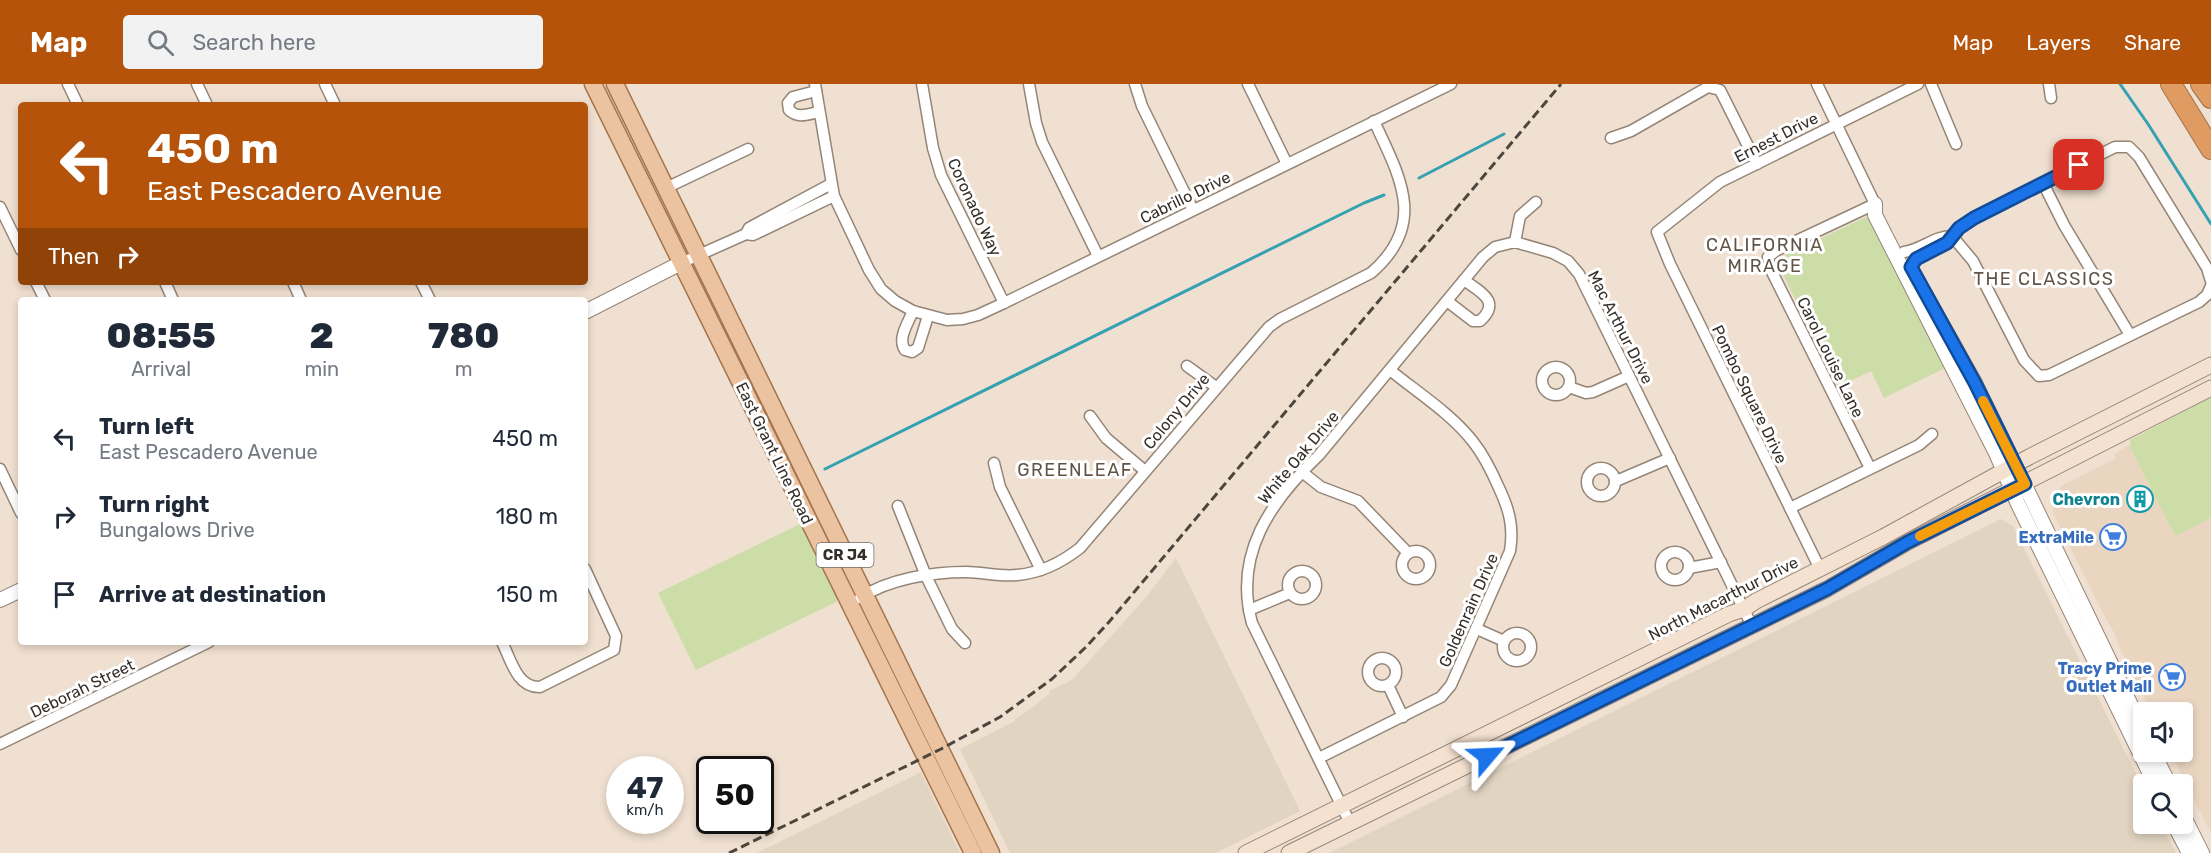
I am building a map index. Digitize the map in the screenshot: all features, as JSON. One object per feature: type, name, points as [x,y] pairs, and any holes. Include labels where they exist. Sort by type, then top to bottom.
[{"type":"highway","points":[[2171,84],[2211,149]]},
{"type":"highway","points":[[2201,84],[2211,98]]},
{"type":"main road","name":"East Grant Line Road","points":[[593,84],[974,853]]},
{"type":"main road","name":"East Grant Line Road","points":[[615,84],[991,853]]},
{"type":"main road","name":"North Macarthur Drive","points":[[1246,853],[1729,614],[1744,609],[2211,365]]},
{"type":"main road","points":[[1289,853],[1827,589],[1908,542],[2211,388]]},
{"type":"street","points":[[68,84],[77,102]]},
{"type":"street","points":[[197,84],[206,102]]},
{"type":"street","points":[[325,84],[334,102]]},
{"type":"street","name":"Coronado Way","points":[[922,84],[933,148],[941,175],[1004,303]]},
{"type":"street","points":[[1029,84],[1042,142],[1098,256]]},
{"type":"street","points":[[1135,84],[1142,106],[1192,210]]},
{"type":"street","points":[[1248,84],[1287,164]]},
{"type":"street","name":"Cabrillo Drive","points":[[815,88],[834,196],[869,270],[881,289],[895,301],[913,311],[947,320],[978,315],[1004,303],[1451,84]]},
{"type":"street","points":[[1817,84],[1875,204],[1883,211],[1975,383],[2018,487],[2150,774]]},
{"type":"street","name":"Ernest Drive","points":[[1657,232],[1720,182],[1918,84]]},
{"type":"street","points":[[1931,84],[1956,144]]},
{"type":"street","points":[[2049,84],[2051,98]]},
{"type":"street","points":[[1611,138],[1631,131],[1708,87],[1720,90],[1757,164]]},
{"type":"street","points":[[815,88],[793,97],[788,103],[789,110],[798,116],[819,112]]},
{"type":"street","name":"Colony Drive","points":[[850,605],[865,595],[902,580],[966,572],[1016,575],[1041,570],[1066,559],[1080,548],[1269,327],[1280,319],[1371,273],[1394,247],[1405,213],[1404,193],[1397,170],[1374,121]]},
{"type":"street","points":[[1911,267],[1916,259],[1947,243],[1974,218],[2115,147],[2129,147],[2139,157],[2207,268],[2211,281]]},
{"type":"street","points":[[666,188],[748,149]]},
{"type":"street","points":[[2043,183],[2064,225],[2130,335]]},
{"type":"street","points":[[746,234],[749,228],[831,184]]},
{"type":"street","points":[[588,310],[681,263],[746,234],[753,235],[834,196]]},
{"type":"street","points":[[1515,242],[1520,216],[1536,202]]},
{"type":"street","points":[[1875,204],[1875,215],[1953,367],[2010,468]]},
{"type":"street","name":"Carol Louise Lane","points":[[1870,468],[1770,268],[1768,257],[1777,250],[1875,204]]},
{"type":"street","points":[[0,207],[18,244]]},
{"type":"street","name":"Pombo Square Drive","points":[[1657,232],[1670,264],[1820,569]]},
{"type":"street","points":[[1904,252],[1912,251],[1942,236],[1952,236],[1972,261],[2024,360],[2039,376],[2049,375],[2199,302],[2207,295],[2211,286]]},
{"type":"street","name":"White Oak Drive","points":[[1350,823],[1252,623],[1246,582],[1250,557],[1258,534],[1269,515],[1302,472],[1319,455],[1483,256],[1496,247],[1515,242]]},
{"type":"street","name":"Mac Arthur Drive","points":[[1515,242],[1553,253],[1568,261],[1579,274],[1752,626]]},
{"type":"street","points":[[1447,301],[1473,321],[1480,321],[1487,314],[1489,302],[1485,296],[1464,280]]},
{"type":"street","points":[[913,311],[901,339],[901,345],[905,350],[912,352],[918,348],[928,316]]},
{"type":"street","points":[[1187,366],[1216,387]]},
{"type":"street","name":"Goldenrain Drive","points":[[1319,758],[1442,697],[1451,685],[1510,551],[1512,528],[1506,504],[1488,463],[1474,442],[1456,424],[1390,370]]},
{"type":"street","points":[[1569,387],[1586,393],[1593,392],[1629,376]]},
{"type":"street","points":[[1090,416],[1106,438],[1145,471]]},
{"type":"street","points":[[1790,508],[1919,445],[1932,434]]},
{"type":"street","points":[[1616,481],[1670,458]]},
{"type":"street","points":[[994,463],[999,487],[1041,570]]},
{"type":"street","points":[[0,470],[18,507]]},
{"type":"street","points":[[1302,472],[1321,487],[1358,501],[1408,553]]},
{"type":"street","points":[[2018,487],[2133,711]]},
{"type":"street","points":[[898,506],[926,576],[952,629],[965,643]]},
{"type":"street","points":[[1689,568],[1721,562]]},
{"type":"street","points":[[503,645],[521,681],[531,687],[540,687],[614,650],[616,636],[588,575]]},
{"type":"street","points":[[0,600],[18,591]]},
{"type":"street","points":[[1249,610],[1290,593]]},
{"type":"street","points":[[1477,629],[1504,641]]},
{"type":"street","name":"Deborah Street","points":[[0,744],[203,645]]},
{"type":"street","points":[[1388,685],[1403,717]]},
{"type":"street","points":[[2179,834],[2188,853]]},
{"type":"street","points":[[2192,834],[2202,853]]},
{"type":"shaded area","name":"Tracy Prime Outlet Mall","points":[[2129,445],[2175,536],[2211,518],[2211,834],[2193,798],[2193,774],[2181,774],[2175,762],[2193,762],[2193,702],[2146,702],[2116,636],[2052,511],[2061,486],[2116,458],[2114,454]]},
{"type":"shaded area","points":[[2001,519],[2013,526],[2136,774],[2133,774],[2133,834],[2166,834],[2176,853],[1329,853]]},
{"type":"shaded area","points":[[1176,558],[1300,811],[1216,853],[1010,853],[960,749],[1015,721],[1050,693],[1049,691],[1072,680],[1147,596]]},
{"type":"shaded area","points":[[921,772],[960,853],[757,853]]},
{"type":"green space","points":[[1866,217],[1869,218],[1947,367],[1884,398],[1871,371],[1838,387],[1780,268],[1781,259],[1786,255]]},
{"type":"green space","points":[[2211,397],[2211,518],[2175,536],[2129,445],[2130,440]]},
{"type":"green space","points":[[802,523],[839,597],[836,602],[696,670],[658,593]]},
{"type":"waterway","points":[[2120,84],[2211,224]]},
{"type":"waterway","points":[[1419,178],[1504,134]]},
{"type":"waterway","points":[[825,469],[1384,195]]},
{"type":"railway","points":[[729,853],[941,749],[1000,717],[1052,679],[1109,622],[1561,84]]},
{"type":"slow traffic","points":[[1920,536],[2025,484],[1983,401]]},
{"type":"place","name":"Chevron","points":[[2140,499]]},
{"type":"place","name":"ExtraMile","points":[[2113,537]]},
{"type":"place","name":"Tracy Prime Outlet Mall","points":[[2172,677]]},
{"type":"district","name":"CALIFORNIA MIRAGE","points":[[1765,255]]},
{"type":"district","name":"THE CLASSICS","points":[[2044,279]]},
{"type":"district","name":"GREENLEAF","points":[[1075,470]]},
{"type":"route","points":[[1487,756],[1827,589],[1908,542],[2025,484],[1975,383],[1911,267],[1916,259],[1947,243],[1959,228],[1974,218],[2079,165]]}]
